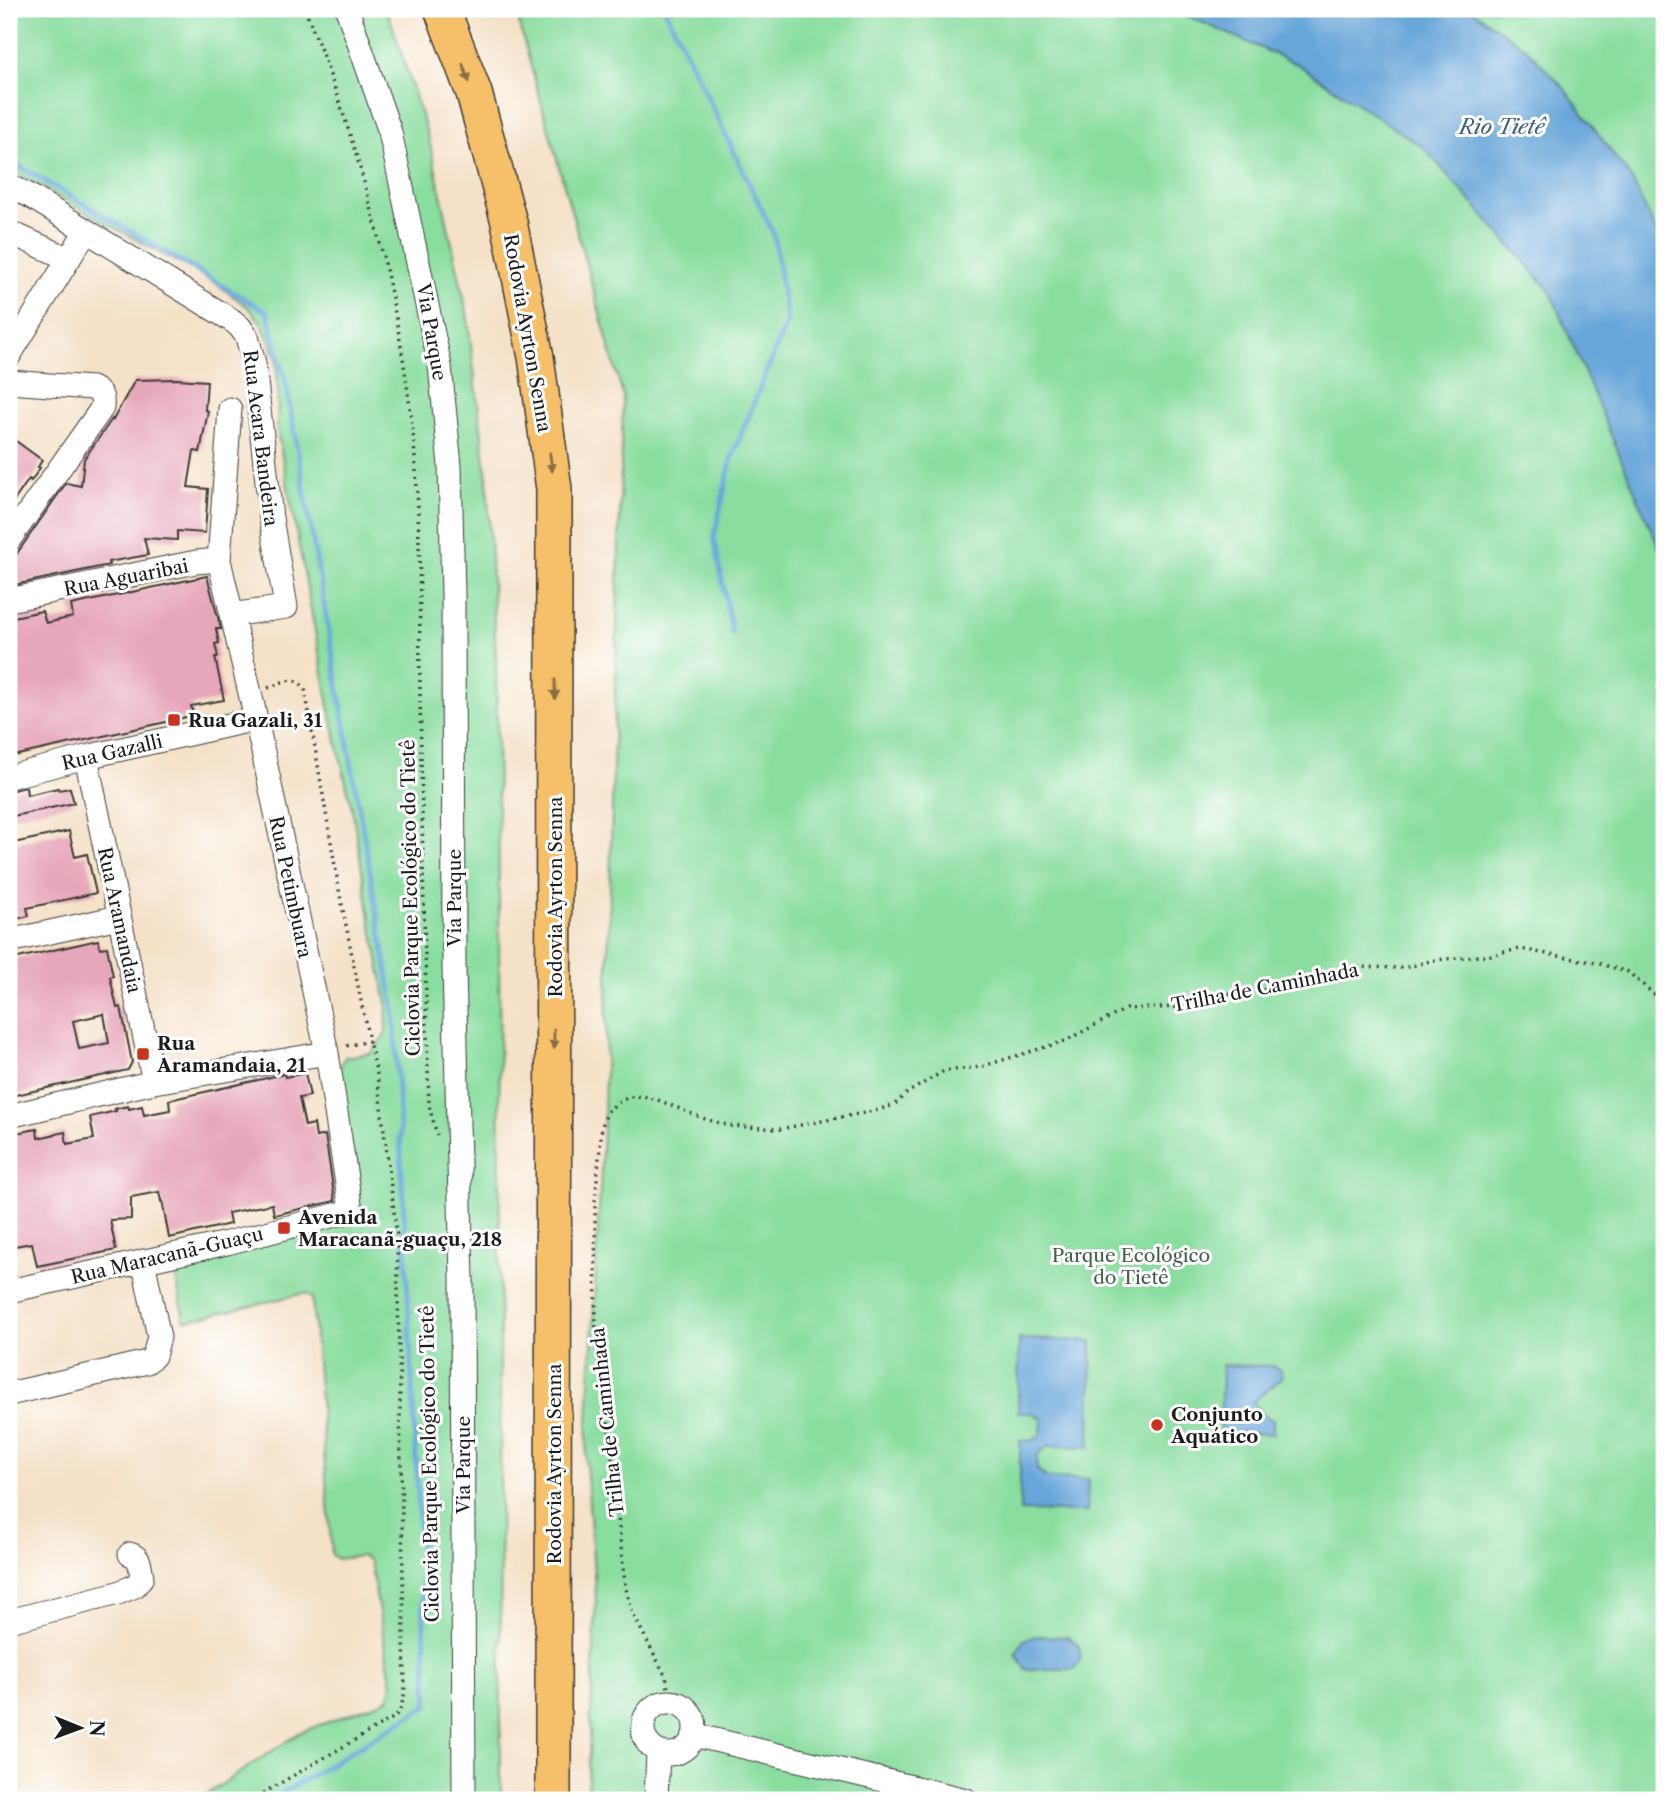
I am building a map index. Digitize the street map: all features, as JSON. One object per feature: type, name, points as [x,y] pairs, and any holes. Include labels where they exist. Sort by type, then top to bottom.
[{"type":"highway","name":"Rodovia Ayrton Senna","points":[[442,9],[474,93],[509,222],[536,357],[554,489],[553,1800]]},
{"type":"street","name":"Via Parque","points":[[347,9],[393,144],[440,366],[450,466],[454,968],[462,1279],[464,1800]]},
{"type":"street","name":"Rua Acara Bandeira","points":[[9,186],[25,193],[233,321],[247,337],[254,363],[271,519],[286,607],[231,615]]},
{"type":"street","points":[[9,356],[86,230]]},
{"type":"street","points":[[9,232],[69,259]]},
{"type":"street","points":[[9,382],[92,388],[100,392],[103,398],[102,408],[9,540]]},
{"type":"street","points":[[219,560],[230,409]]},
{"type":"street","name":"Rua Petimbuara","points":[[219,560],[256,719],[327,1053],[349,1192]]},
{"type":"street","name":"Rua Aguaribai","points":[[9,600],[196,562],[219,560]]},
{"type":"street","name":"Rua Gazalli","points":[[9,777],[256,719]]},
{"type":"street","name":"Rua Aramandaia","points":[[86,757],[154,1082]]},
{"type":"street","points":[[9,942],[119,917]]},
{"type":"street","points":[[9,1116],[154,1082],[327,1053]]},
{"type":"street","name":"Rua Maracanã-Guaçu","points":[[9,1290],[227,1243],[343,1213],[349,1209],[349,1192]]},
{"type":"street","points":[[9,1394],[147,1362],[154,1356],[159,1337],[144,1261]]},
{"type":"street","points":[[9,1621],[135,1586],[142,1577],[139,1560],[130,1554]]},
{"type":"street","points":[[670,1701],[685,1707],[694,1720],[694,1735],[686,1748],[680,1751],[673,1754],[658,1752],[645,1740],[642,1723],[652,1706],[670,1701]]},
{"type":"street","points":[[694,1735],[966,1800]]},
{"type":"street","points":[[656,1800],[658,1752]]},
{"type":"path","name":"Ciclovia Parque Ecológico do Tietê","points":[[304,9],[328,66],[371,206],[392,299],[410,408],[417,493],[429,1106],[437,1136]]},
{"type":"path","points":[[249,694],[292,679],[300,681],[305,689],[340,895],[377,1074],[397,1236],[405,1692],[400,1711],[393,1718],[251,1800]]},
{"type":"path","name":"Trilha de Caminhada","points":[[670,1701],[666,1677],[632,1614],[625,1585],[610,1438],[596,1346],[595,1201],[602,1126],[607,1112],[617,1103],[628,1097],[643,1096],[730,1126],[780,1129],[874,1111],[894,1104],[944,1071],[980,1067],[1065,1041],[1126,1009],[1178,1007],[1212,996],[1272,989],[1351,967],[1404,968],[1434,960],[1491,955],[1520,949],[1597,962],[1628,972],[1656,996],[1664,999]]},
{"type":"path","points":[[327,1053],[369,1041]]},
{"type":"green space","points":[[9,9],[386,9],[429,140],[467,312],[487,478],[496,659],[501,1800],[198,1800],[301,1732],[388,1699],[392,1686],[370,1561],[362,1556],[337,1559],[332,1555],[312,1297],[305,1293],[186,1321],[174,1267],[178,1262],[351,1222],[359,1210],[338,1071],[345,1057],[371,1053],[386,1033],[387,1003],[353,814],[330,711],[277,429],[276,357],[261,322],[249,308],[207,277],[9,169]]},
{"type":"green space","name":"Parque Ecológico do Tietê","points":[[515,9],[1664,9],[1664,1800],[587,1800],[596,1601],[586,1460],[604,1111],[623,396]]},
{"type":"water","name":"Rio Tietê","points":[[1172,9],[1470,9],[1528,50],[1565,89],[1631,178],[1664,248],[1664,560],[1550,291],[1424,148],[1297,64]]},
{"type":"water","points":[[1019,1339],[1092,1341],[1090,1447],[1048,1446],[1037,1455],[1037,1469],[1047,1478],[1088,1479],[1087,1512],[1020,1511],[1020,1440],[1033,1441],[1041,1434],[1042,1419],[1033,1413],[1018,1413]]},
{"type":"water","points":[[1222,1365],[1272,1366],[1281,1370],[1282,1378],[1253,1402],[1263,1415],[1273,1420],[1273,1434],[1220,1433]]},
{"type":"water","points":[[1036,1636],[1068,1637],[1079,1646],[1081,1658],[1074,1669],[1025,1669],[1016,1654],[1023,1640]]},
{"type":"building","points":[[135,380],[207,381],[205,410],[208,411],[200,452],[194,451],[188,487],[208,489],[205,533],[177,531],[177,540],[144,538],[148,555],[9,586],[9,565],[66,483],[81,486],[84,459],[113,420]]},
{"type":"building","points":[[9,436],[42,460],[38,467],[40,468],[9,508]]},
{"type":"building","points":[[207,576],[221,629],[216,629],[219,643],[215,644],[218,657],[215,657],[224,700],[191,706],[193,715],[175,720],[9,757],[9,618],[42,611],[46,623],[73,617],[71,605]]},
{"type":"building","points":[[26,787],[27,795],[70,788],[74,803],[9,817],[9,791]]},
{"type":"building","points":[[69,831],[75,857],[87,854],[96,893],[27,908],[29,916],[16,919],[9,887],[9,844]]},
{"type":"building","points":[[98,940],[100,948],[107,947],[113,976],[110,977],[117,1008],[121,1007],[132,1062],[128,1070],[11,1096],[9,960]],"holes":[[[104,1014],[109,1043],[79,1049],[73,1021]]]},
{"type":"building","points":[[305,1073],[310,1096],[299,1098],[305,1126],[314,1124],[316,1137],[325,1135],[335,1201],[274,1215],[272,1204],[228,1213],[230,1224],[169,1238],[159,1192],[131,1197],[131,1219],[110,1220],[116,1250],[37,1266],[32,1243],[9,1247],[10,1134],[37,1129],[38,1138],[65,1132],[67,1144],[94,1139],[90,1117],[116,1111],[115,1109],[142,1106],[144,1115],[170,1110],[169,1100],[284,1074],[285,1077]]},
{"type":"waterway","points":[[665,9],[774,235],[787,321],[731,460],[714,537],[732,633]]},
{"type":"waterway","points":[[9,160],[267,312],[286,384],[394,1010],[428,1705],[271,1800]]},
{"type":"place","name":"Rua Gazali, 31","points":[[174,720]]},
{"type":"place","name":"Rua Aramandaia, 21","points":[[143,1054]]},
{"type":"place","name":"Avenida Maracanã-guaçu, 218","points":[[284,1228]]},
{"type":"place","name":"Conjunto Aquático","points":[[1157,1425]]}]
